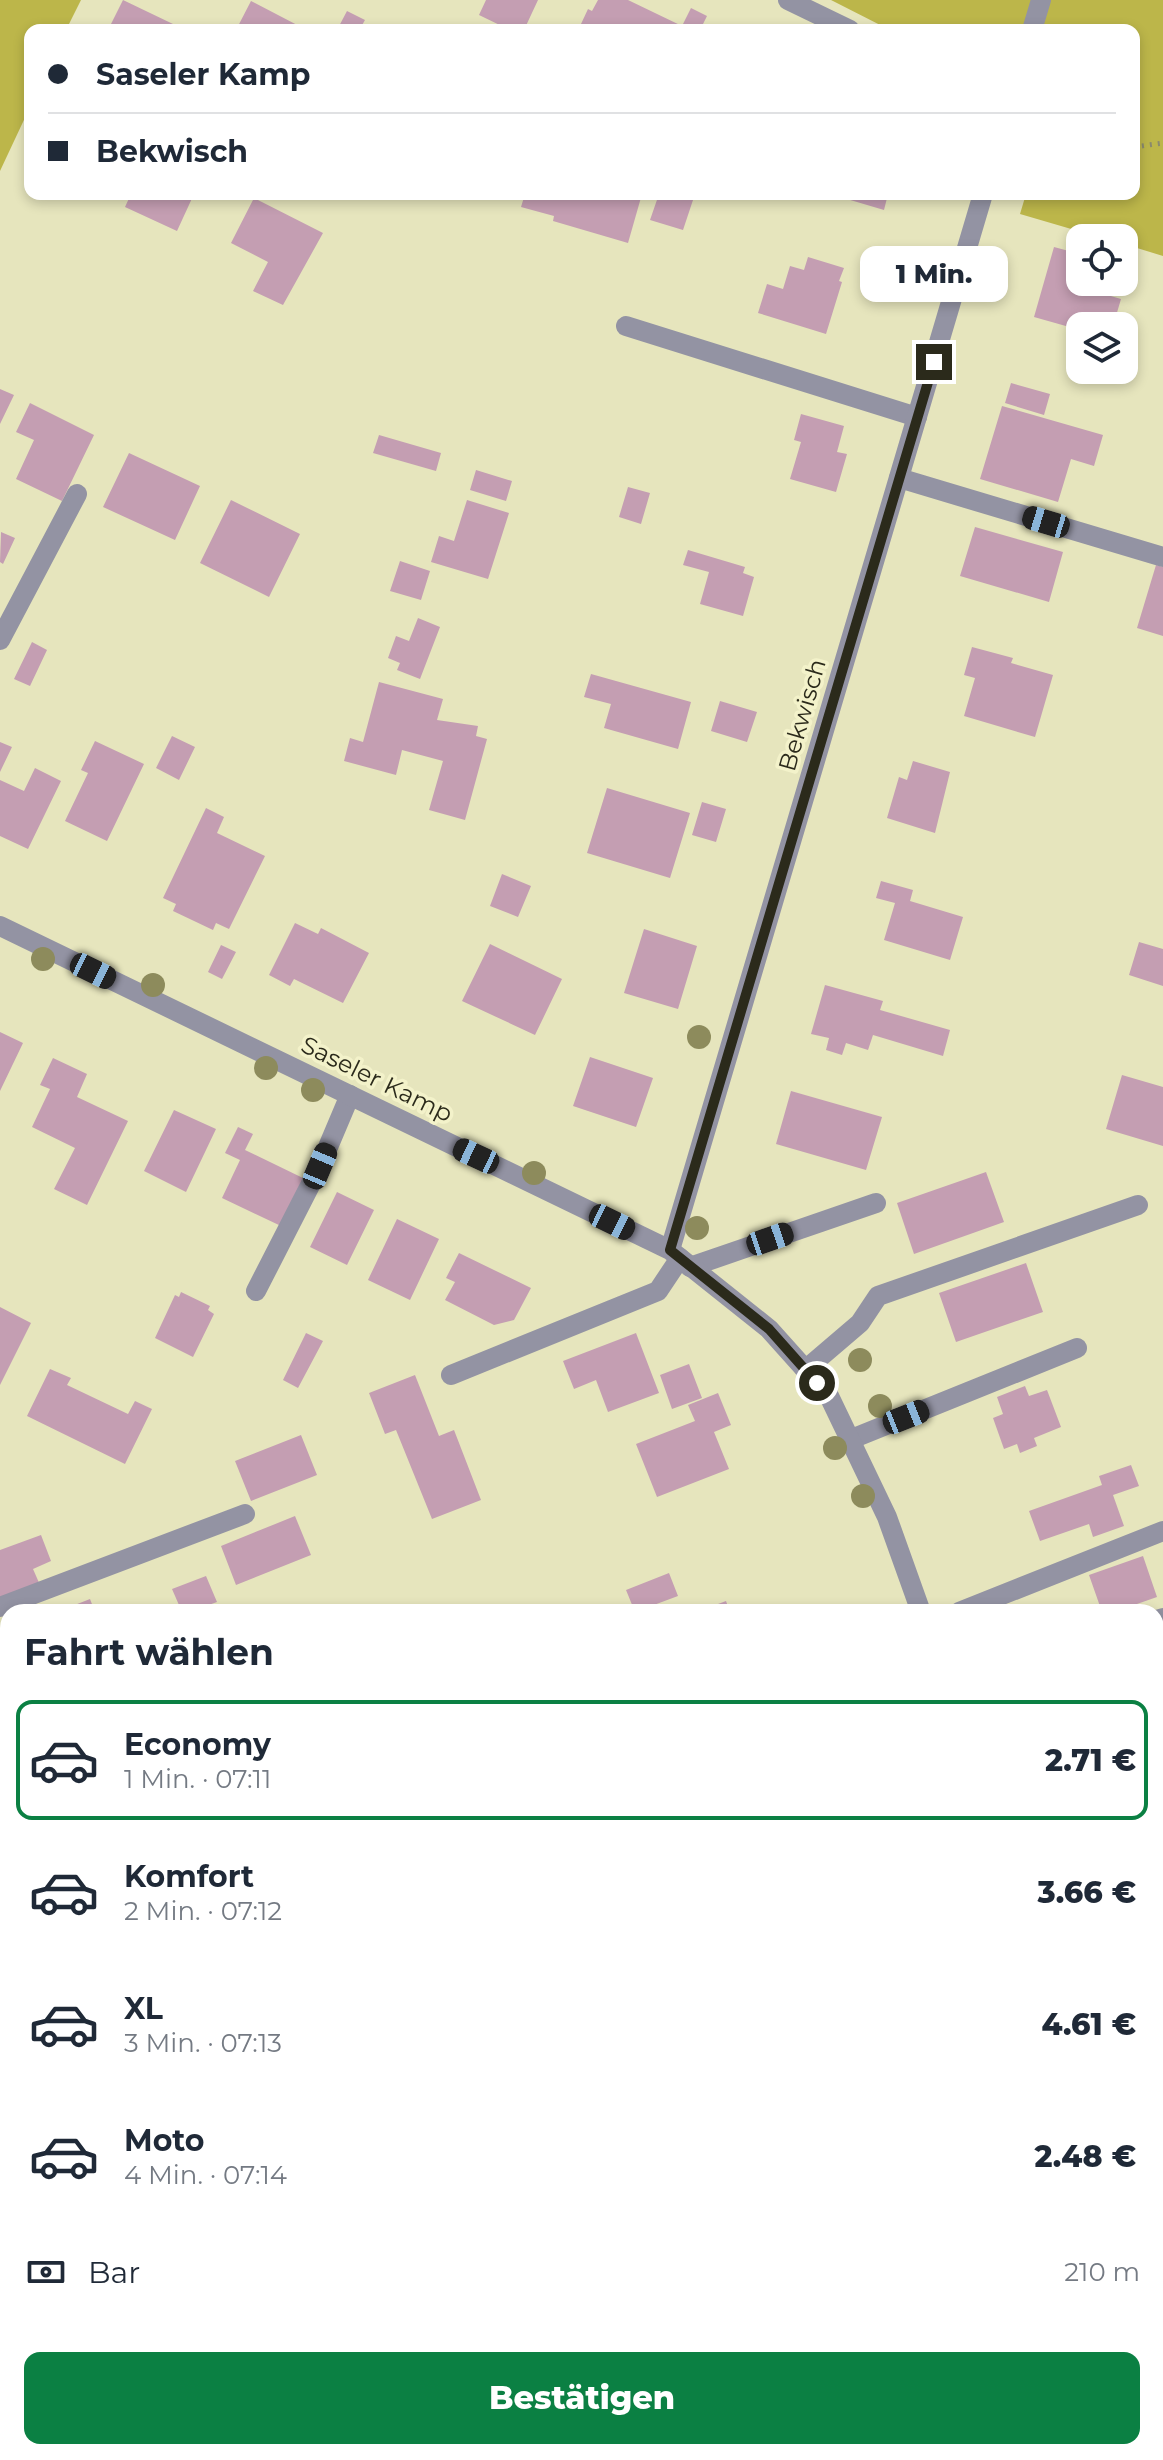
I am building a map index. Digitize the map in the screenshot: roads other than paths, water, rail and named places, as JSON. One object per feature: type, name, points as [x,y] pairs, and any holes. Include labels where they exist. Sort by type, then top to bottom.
[{"type":"street","points":[[788,0],[838,24]]},
{"type":"street","points":[[1034,24],[1041,0]]},
{"type":"street","name":"Bekwisch","points":[[451,1375],[658,1291],[680,1258],[899,478],[981,200]]},
{"type":"street","points":[[626,326],[917,417]]},
{"type":"street","points":[[899,478],[1163,557]]},
{"type":"street","points":[[0,640],[77,494]]},
{"type":"street","name":"Saseler Kamp","points":[[0,926],[680,1258],[769,1329],[829,1396],[887,1517],[918,1604]]},
{"type":"street","points":[[256,1291],[320,1166],[350,1095]]},
{"type":"street","points":[[680,1258],[876,1203]]},
{"type":"street","points":[[805,1370],[860,1323],[878,1296],[1138,1205]]},
{"type":"street","points":[[849,1440],[1077,1348]]},
{"type":"street","points":[[8,1604],[245,1514]]},
{"type":"street","points":[[979,1604],[1163,1531]]}]
